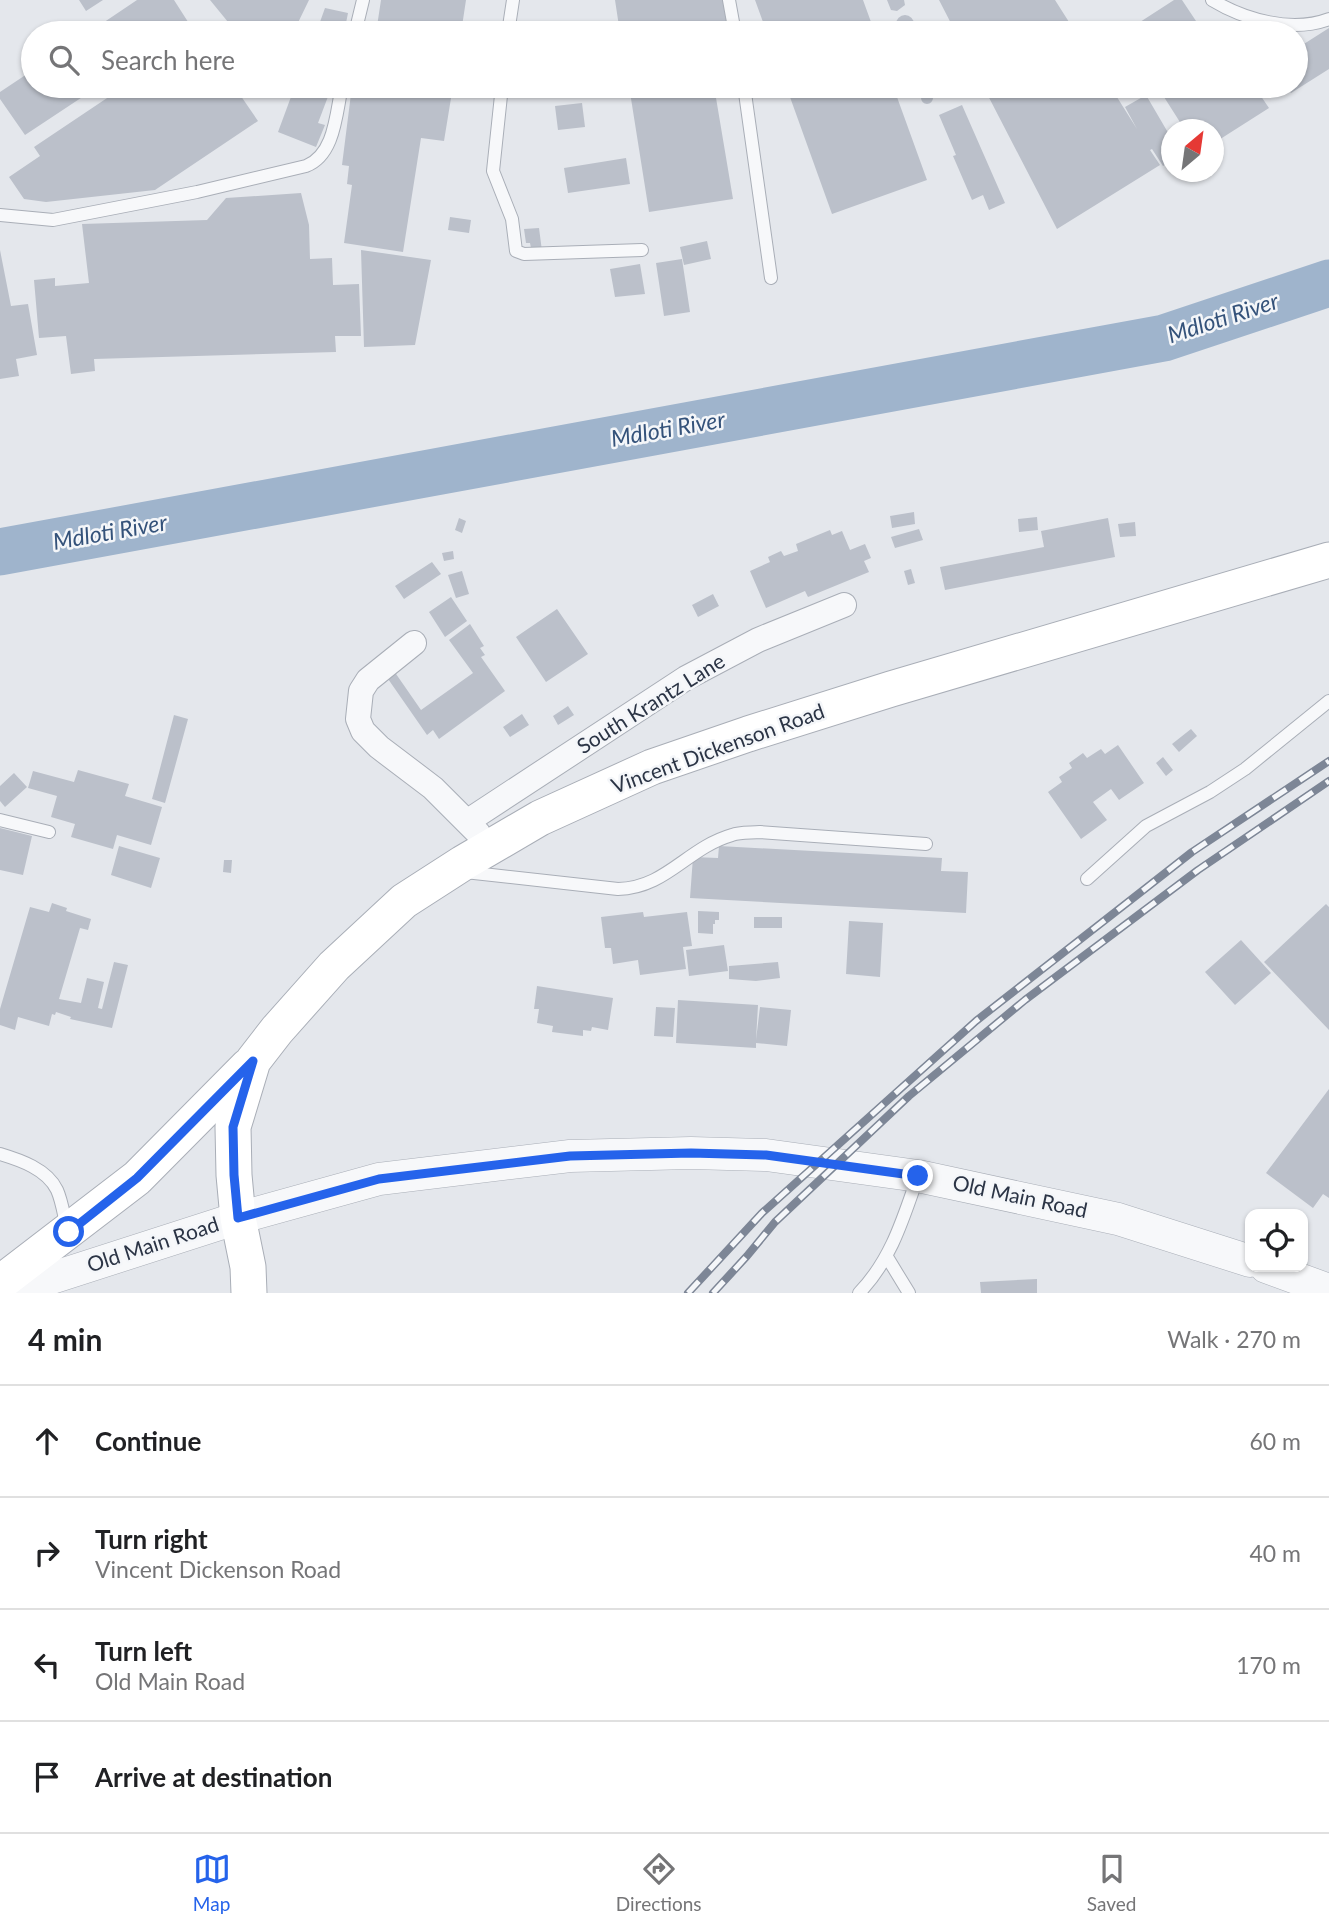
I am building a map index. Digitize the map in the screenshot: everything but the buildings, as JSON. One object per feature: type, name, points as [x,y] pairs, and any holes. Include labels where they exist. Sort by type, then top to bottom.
[{"type":"main road","name":"Vincent Dickenson Road","points":[[249,1293],[248,1268],[238,1218],[233,1127],[253,1061],[276,1030],[334,966],[404,901],[451,870],[479,834],[540,818],[652,767],[748,734],[1329,560]]},
{"type":"main road","points":[[0,1283],[137,1178],[253,1061]]},
{"type":"street","name":"South Krantz Lane","points":[[479,834],[686,678],[758,640],[844,605]]},
{"type":"street","points":[[414,643],[368,680],[361,691],[358,719],[363,732],[433,788],[479,834]]},
{"type":"street","name":"Old Main Road","points":[[5,1293],[238,1218],[379,1179],[570,1156],[691,1153],[766,1155],[918,1176],[1118,1219],[1245,1259]]},
{"type":"street","points":[[1280,1272],[1329,1290]]},
{"type":"lane","points":[[358,21],[363,0]]},
{"type":"lane","points":[[510,21],[513,0]]},
{"type":"lane","points":[[729,0],[733,21]]},
{"type":"lane","points":[[1212,0],[1250,17],[1267,21]]},
{"type":"lane","points":[[1308,24],[1329,19]]},
{"type":"lane","points":[[0,215],[52,220],[197,192],[306,166],[316,162],[326,151],[339,98]]},
{"type":"lane","points":[[501,98],[493,171],[512,219],[516,251],[524,254],[642,250]]},
{"type":"lane","points":[[746,98],[771,278]]},
{"type":"lane","points":[[1087,879],[1146,826],[1210,792],[1245,769],[1329,701]]},
{"type":"lane","points":[[0,820],[49,832]]},
{"type":"lane","points":[[451,870],[636,889],[654,882],[704,847],[733,834],[760,832],[926,844]]},
{"type":"lane","points":[[0,1154],[35,1168],[48,1178],[56,1189],[69,1232]]},
{"type":"lane","points":[[859,1293],[887,1257],[918,1176]]},
{"type":"lane","points":[[887,1257],[909,1293]]},
{"type":"waterway","name":"Mdloti River","points":[[0,552],[1164,338],[1329,283]]},
{"type":"railway","points":[[688,1293],[762,1213],[976,1021],[1192,852],[1329,761]]},
{"type":"railway","points":[[713,1293],[775,1222],[909,1096],[1025,1000],[1198,870],[1329,781]]},
{"type":"route","points":[[69,1232],[137,1178],[253,1061],[233,1127],[238,1218],[379,1179],[570,1156],[691,1153],[766,1155],[918,1176]]}]
